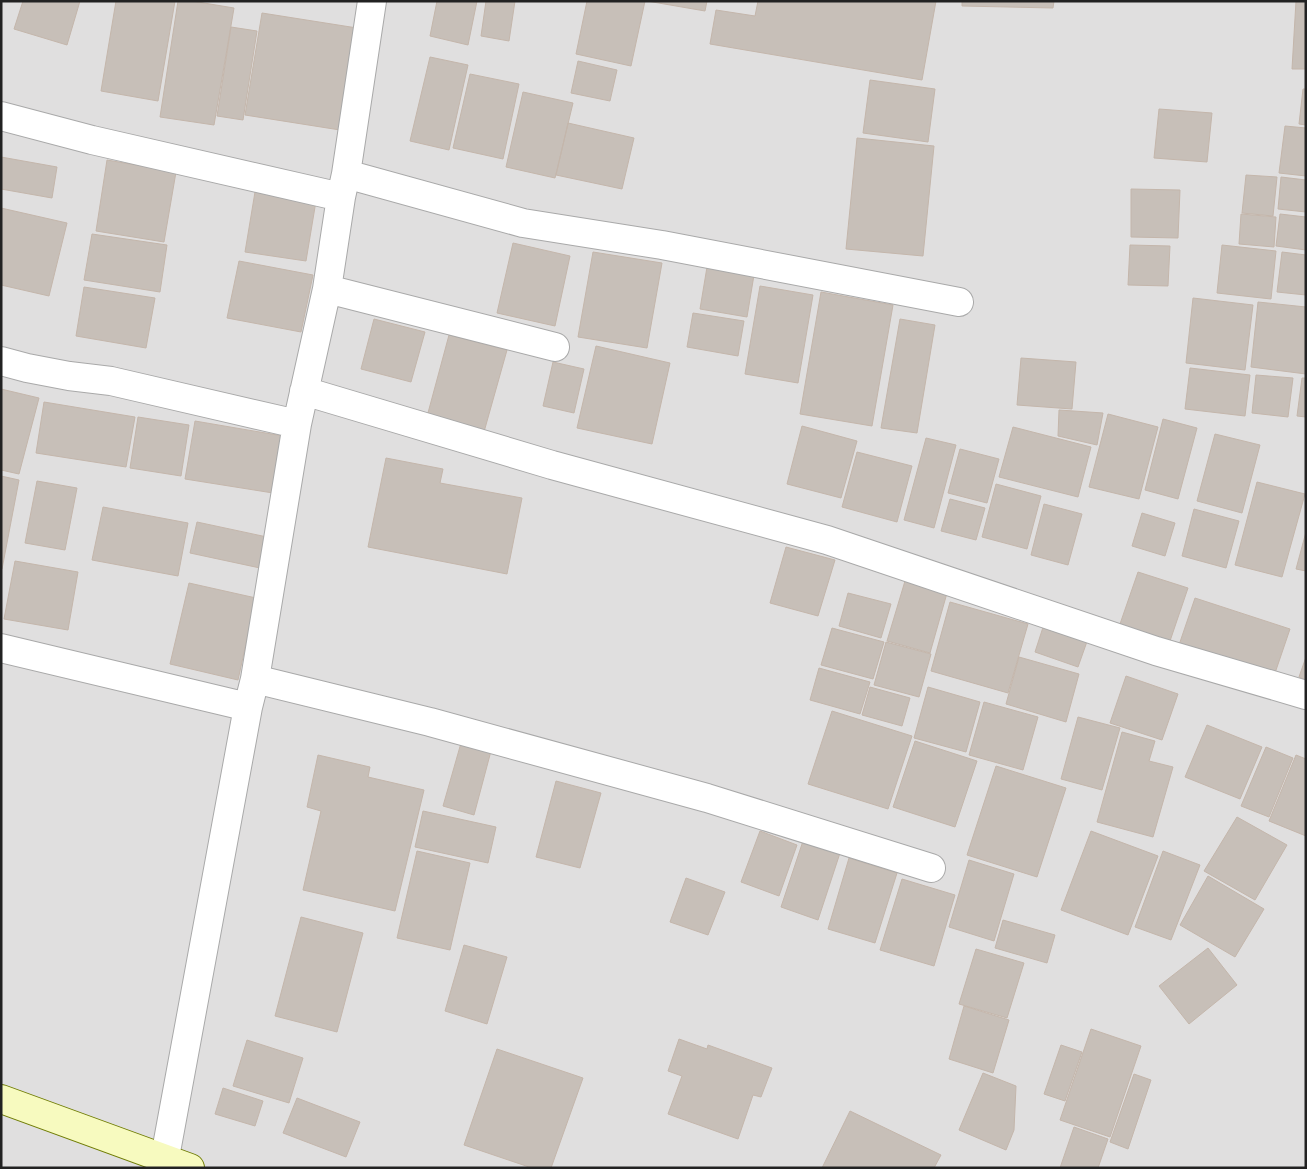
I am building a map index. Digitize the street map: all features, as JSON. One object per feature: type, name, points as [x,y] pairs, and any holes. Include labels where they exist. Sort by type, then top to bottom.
[{"type":"main road","points":[[1,1099],[164,1163],[190,1168]]},
{"type":"street","points":[[164,1163],[248,707],[255,680],[296,424],[327,289],[372,1]]},
{"type":"street","points":[[1,116],[92,140],[344,185],[523,223],[662,245],[960,302]]},
{"type":"street","points":[[327,289],[555,347]]},
{"type":"street","points":[[1,361],[69,376],[111,381],[296,424]]},
{"type":"street","points":[[304,392],[552,465],[827,540],[1156,651],[1306,695]]},
{"type":"street","points":[[1,648],[248,707]]},
{"type":"street","points":[[255,680],[430,722],[707,798],[931,868]]},
{"type":"shaded area","points":[[1,1],[1306,1],[1306,1168],[1,1168]]},
{"type":"building","points":[[23,1],[80,1],[67,45],[14,29]]},
{"type":"building","points":[[116,1],[175,1],[158,101],[101,91]]},
{"type":"building","points":[[178,1],[192,1],[234,8],[214,125],[160,117]]},
{"type":"building","points":[[437,1],[477,1],[468,45],[430,36]]},
{"type":"building","points":[[486,1],[515,1],[509,41],[481,36]]},
{"type":"building","points":[[587,1],[645,1],[631,66],[576,54]]},
{"type":"building","points":[[647,1],[707,1],[705,11]]},
{"type":"building","points":[[758,1],[936,1],[922,80],[710,44],[716,10],[755,16]]},
{"type":"building","points":[[962,1],[1054,1],[1053,8],[962,6]]},
{"type":"building","points":[[1296,1],[1306,1],[1306,69],[1292,69]]},
{"type":"building","points":[[262,13],[357,28],[340,130],[245,115]]},
{"type":"building","points":[[231,27],[257,31],[243,120],[217,116]]},
{"type":"building","points":[[430,57],[468,65],[449,150],[410,141]]},
{"type":"building","points":[[578,61],[617,70],[610,101],[571,93]]},
{"type":"building","points":[[470,74],[519,84],[503,159],[453,148]]},
{"type":"building","points":[[870,80],[935,89],[928,142],[863,133]]},
{"type":"building","points":[[1303,89],[1306,89],[1306,125],[1299,124]]},
{"type":"building","points":[[523,92],[573,103],[555,178],[506,167]]},
{"type":"building","points":[[1159,109],[1212,113],[1207,162],[1154,158]]},
{"type":"building","points":[[568,123],[634,138],[622,189],[556,175]]},
{"type":"building","points":[[1285,126],[1306,128],[1306,176],[1279,173]]},
{"type":"building","points":[[857,138],[934,146],[923,256],[846,249]]},
{"type":"building","points":[[1,157],[57,167],[52,198],[1,189]]},
{"type":"building","points":[[107,160],[176,172],[164,242],[96,231]]},
{"type":"building","points":[[1246,175],[1277,177],[1273,216],[1242,213]]},
{"type":"building","points":[[1281,177],[1306,180],[1306,212],[1278,209]]},
{"type":"building","points":[[1131,189],[1180,190],[1178,238],[1131,237]]},
{"type":"building","points":[[255,192],[316,201],[306,261],[245,252]]},
{"type":"building","points":[[1,208],[67,223],[49,296],[1,285]]},
{"type":"building","points":[[1241,214],[1276,217],[1274,247],[1239,244]]},
{"type":"building","points":[[1280,214],[1306,217],[1306,250],[1276,246]]},
{"type":"building","points":[[92,234],[167,245],[160,292],[84,280]]},
{"type":"building","points":[[513,243],[570,256],[555,326],[497,313]]},
{"type":"building","points":[[1130,245],[1170,246],[1168,286],[1128,285]]},
{"type":"building","points":[[1222,245],[1276,251],[1271,299],[1217,293]]},
{"type":"building","points":[[593,252],[662,263],[647,348],[578,337]]},
{"type":"building","points":[[1282,252],[1306,255],[1306,295],[1277,292]]},
{"type":"building","points":[[239,261],[313,275],[301,332],[227,318]]},
{"type":"building","points":[[707,267],[754,275],[747,317],[700,309]]},
{"type":"building","points":[[760,286],[813,295],[798,383],[745,374]]},
{"type":"building","points":[[84,287],[155,298],[146,348],[76,336]]},
{"type":"building","points":[[821,292],[893,305],[872,426],[800,414]]},
{"type":"building","points":[[1193,298],[1253,305],[1245,370],[1186,363]]},
{"type":"building","points":[[1258,302],[1306,307],[1306,374],[1251,367]]},
{"type":"building","points":[[693,313],[744,321],[738,356],[687,347]]},
{"type":"building","points":[[374,319],[425,332],[411,382],[361,369]]},
{"type":"building","points":[[900,319],[935,325],[917,433],[881,428]]},
{"type":"building","points":[[449,335],[507,350],[482,439],[425,424]]},
{"type":"building","points":[[596,346],[670,363],[652,444],[577,428]]},
{"type":"building","points":[[1021,358],[1076,362],[1072,409],[1017,405]]},
{"type":"building","points":[[553,362],[584,369],[574,413],[543,406]]},
{"type":"building","points":[[1190,368],[1250,375],[1245,416],[1185,409]]},
{"type":"building","points":[[1256,375],[1293,378],[1288,417],[1252,413]]},
{"type":"building","points":[[1302,378],[1306,378],[1306,417],[1297,416]]},
{"type":"building","points":[[1,389],[39,398],[19,474],[1,470]]},
{"type":"building","points":[[44,402],[135,417],[126,467],[36,453]]},
{"type":"building","points":[[1059,410],[1103,413],[1097,445],[1058,436]]},
{"type":"building","points":[[1108,414],[1158,427],[1139,499],[1089,487]]},
{"type":"building","points":[[138,417],[189,425],[181,476],[130,468]]},
{"type":"building","points":[[1163,419],[1197,428],[1178,499],[1145,490]]},
{"type":"building","points":[[195,421],[283,436],[273,493],[185,479]]},
{"type":"building","points":[[802,426],[857,441],[841,498],[787,484]]},
{"type":"building","points":[[1013,427],[1091,447],[1078,497],[999,477]]},
{"type":"building","points":[[1215,434],[1260,445],[1242,513],[1197,501]]},
{"type":"building","points":[[926,438],[956,445],[934,528],[904,520]]},
{"type":"building","points":[[960,449],[999,459],[987,503],[948,493]]},
{"type":"building","points":[[857,452],[912,466],[897,522],[842,507]]},
{"type":"building","points":[[386,458],[443,469],[440,483],[522,498],[507,574],[368,547]]},
{"type":"building","points":[[1,476],[19,480],[2,569],[1,569]]},
{"type":"building","points":[[37,481],[77,488],[65,550],[25,543]]},
{"type":"building","points":[[1257,482],[1305,494],[1282,577],[1235,565]]},
{"type":"building","points":[[996,484],[1041,496],[1027,549],[982,537]]},
{"type":"building","points":[[950,499],[985,508],[976,540],[941,531]]},
{"type":"building","points":[[1044,504],[1082,514],[1068,565],[1031,555]]},
{"type":"building","points":[[103,507],[188,523],[178,576],[92,560]]},
{"type":"building","points":[[1194,509],[1239,521],[1226,568],[1182,556]]},
{"type":"building","points":[[1142,513],[1175,523],[1165,556],[1132,546]]},
{"type":"building","points":[[197,522],[267,537],[260,568],[190,553]]},
{"type":"building","points":[[1306,532],[1306,571],[1296,569]]},
{"type":"building","points":[[786,547],[835,560],[818,616],[770,603]]},
{"type":"building","points":[[15,561],[78,572],[68,630],[4,619]]},
{"type":"building","points":[[908,571],[949,586],[930,653],[887,641]]},
{"type":"building","points":[[1138,572],[1188,588],[1170,641],[1120,624]]},
{"type":"building","points":[[189,583],[256,598],[238,680],[170,664]]},
{"type":"building","points":[[848,593],[891,604],[881,638],[839,626]]},
{"type":"building","points":[[1195,598],[1290,629],[1274,676],[1179,645]]},
{"type":"building","points":[[950,602],[1028,624],[1008,693],[931,671]]},
{"type":"building","points":[[1046,618],[1090,633],[1078,667],[1035,652]]},
{"type":"building","points":[[832,628],[884,642],[873,679],[821,665]]},
{"type":"building","points":[[886,642],[931,654],[919,697],[874,685]]},
{"type":"building","points":[[1019,657],[1079,674],[1066,722],[1006,704]]},
{"type":"building","points":[[1306,657],[1306,680],[1299,677]]},
{"type":"building","points":[[819,668],[870,682],[860,714],[810,700]]},
{"type":"building","points":[[1126,676],[1178,694],[1162,740],[1110,723]]},
{"type":"building","points":[[870,687],[910,698],[902,726],[862,715]]},
{"type":"building","points":[[928,687],[980,702],[966,752],[914,738]]},
{"type":"building","points":[[984,702],[1038,717],[1023,770],[969,755]]},
{"type":"building","points":[[832,711],[912,736],[888,809],[808,784]]},
{"type":"building","points":[[1078,717],[1120,728],[1102,790],[1061,779]]},
{"type":"building","points":[[1207,725],[1262,747],[1240,799],[1185,777]]},
{"type":"building","points":[[1122,732],[1155,741],[1149,761],[1173,767],[1153,837],[1097,822]]},
{"type":"building","points":[[915,741],[977,761],[955,827],[893,807]]},
{"type":"building","points":[[461,743],[491,751],[474,815],[443,806]]},
{"type":"building","points":[[1266,747],[1293,758],[1269,817],[1241,806]]},
{"type":"building","points":[[318,755],[370,767],[368,777],[424,790],[395,911],[303,890],[321,811],[307,807]]},
{"type":"building","points":[[1296,755],[1306,759],[1306,836],[1269,821]]},
{"type":"building","points":[[996,766],[1066,788],[1037,877],[967,855]]},
{"type":"building","points":[[556,781],[601,793],[580,868],[536,857]]},
{"type":"building","points":[[423,811],[496,827],[488,863],[415,847]]},
{"type":"building","points":[[1237,817],[1287,845],[1255,900],[1204,871]]},
{"type":"building","points":[[760,831],[797,845],[779,896],[741,882]]},
{"type":"building","points":[[1091,831],[1158,856],[1128,935],[1061,910]]},
{"type":"building","points":[[803,841],[840,853],[818,920],[781,907]]},
{"type":"building","points":[[417,851],[470,863],[450,950],[397,938]]},
{"type":"building","points":[[1163,851],[1200,865],[1171,940],[1135,927]]},
{"type":"building","points":[[849,858],[897,873],[875,943],[828,929]]},
{"type":"building","points":[[969,860],[1014,874],[994,941],[949,927]]},
{"type":"building","points":[[1208,876],[1264,909],[1235,957],[1180,925]]},
{"type":"building","points":[[686,878],[725,892],[708,935],[670,922]]},
{"type":"building","points":[[902,879],[955,895],[934,966],[880,950]]},
{"type":"building","points":[[301,917],[363,933],[337,1032],[275,1016]]},
{"type":"building","points":[[1003,920],[1055,935],[1047,963],[995,948]]},
{"type":"building","points":[[464,945],[507,957],[487,1024],[445,1011]]},
{"type":"building","points":[[1208,948],[1237,985],[1189,1024],[1159,986]]},
{"type":"building","points":[[976,949],[1024,963],[1007,1018],[959,1004]]},
{"type":"building","points":[[964,1006],[1009,1020],[993,1073],[949,1059]]},
{"type":"building","points":[[1091,1029],[1141,1046],[1110,1137],[1060,1120]]},
{"type":"building","points":[[679,1039],[707,1049],[708,1045],[772,1068],[761,1097],[753,1095],[738,1139],[668,1114],[682,1076],[668,1071]]},
{"type":"building","points":[[247,1040],[303,1058],[289,1103],[233,1086]]},
{"type":"building","points":[[1061,1045],[1082,1052],[1065,1101],[1044,1094]]},
{"type":"building","points":[[497,1049],[583,1078],[551,1168],[532,1168],[464,1145]]},
{"type":"building","points":[[983,1073],[1016,1086],[1014,1130],[1006,1150],[959,1130]]},
{"type":"building","points":[[1134,1074],[1151,1080],[1128,1149],[1110,1142]]},
{"type":"building","points":[[223,1088],[263,1101],[255,1126],[215,1114]]},
{"type":"building","points":[[297,1098],[360,1122],[346,1157],[283,1133]]},
{"type":"building","points":[[850,1111],[941,1155],[934,1168],[822,1168]]},
{"type":"building","points":[[1074,1127],[1108,1139],[1098,1168],[1060,1168]]}]
